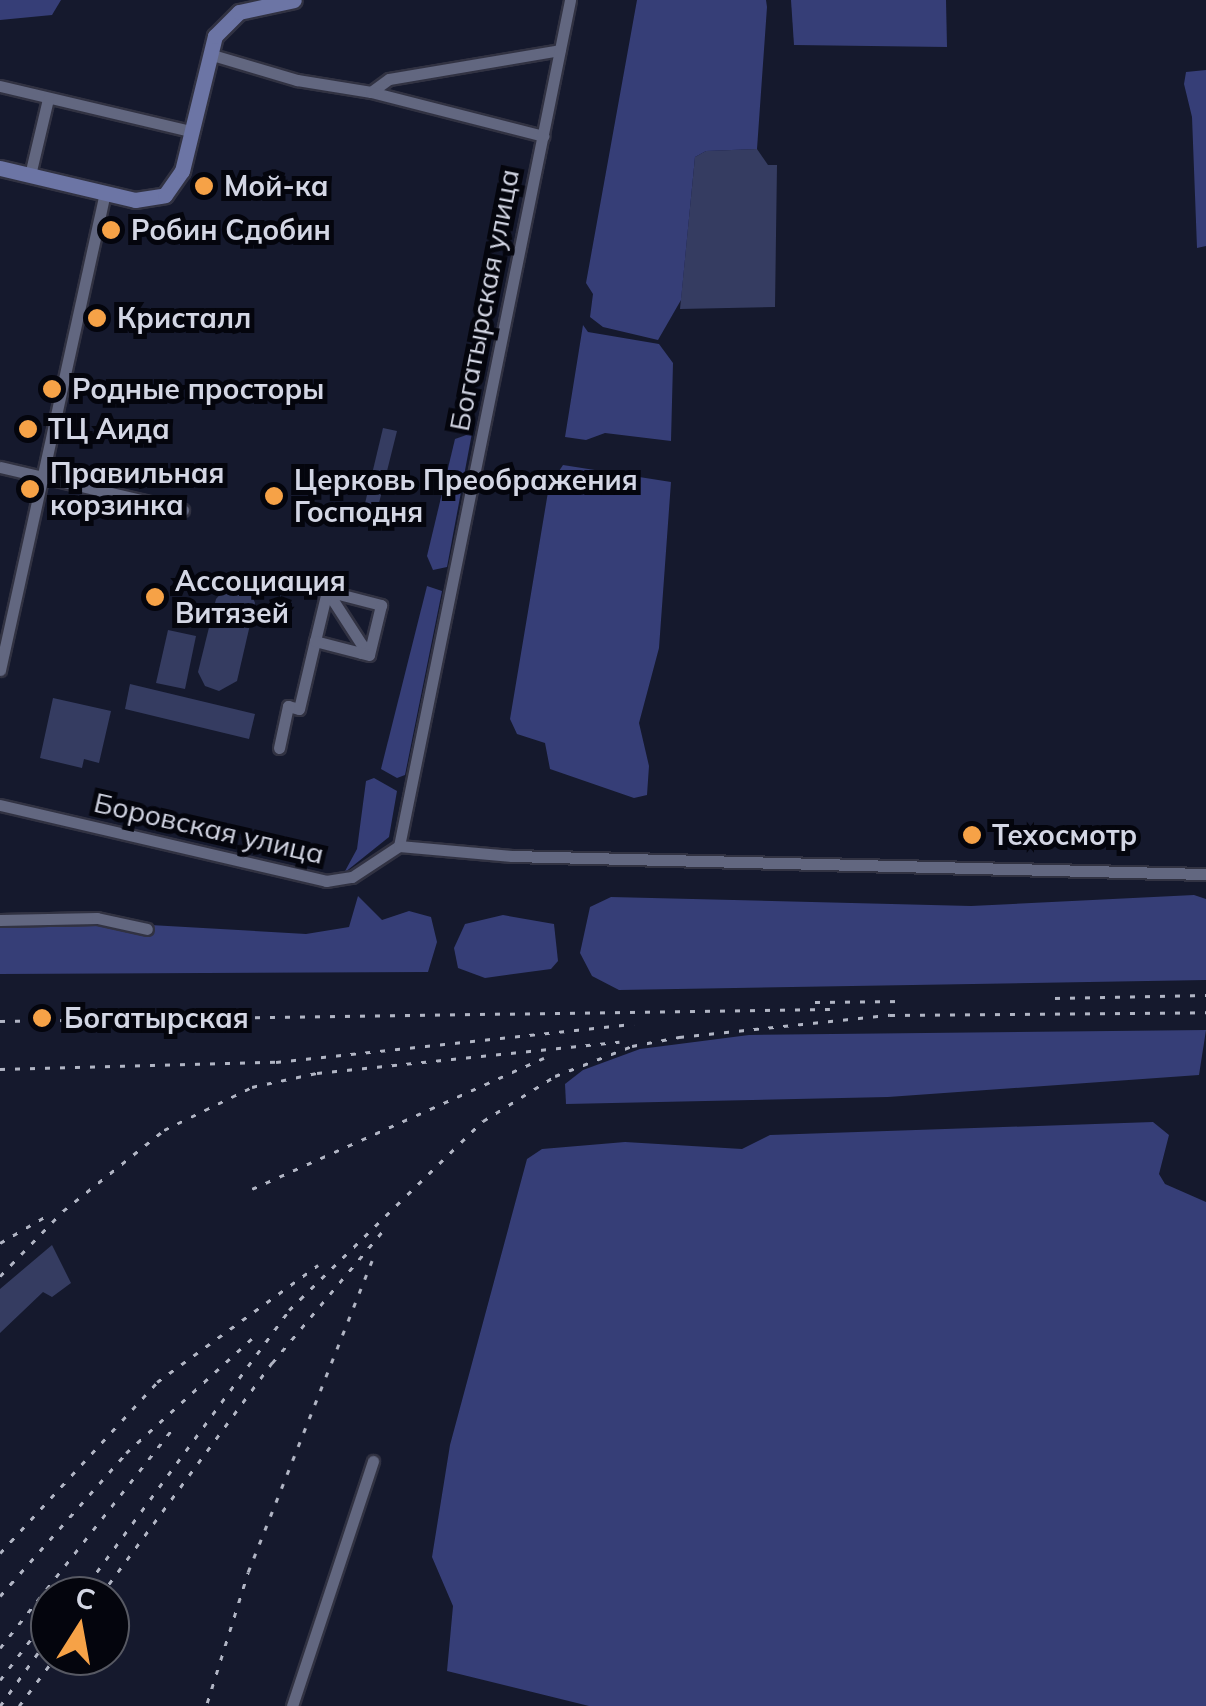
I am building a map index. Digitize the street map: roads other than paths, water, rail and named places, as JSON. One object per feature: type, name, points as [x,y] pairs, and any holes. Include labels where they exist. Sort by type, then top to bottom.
[{"type":"main road","points":[[0,168],[105,194],[155,199],[173,187],[184,164],[215,36],[239,12],[294,0]]},
{"type":"street","name":"Богатырская улица","points":[[399,846],[570,0]]},
{"type":"street","points":[[370,92],[389,79],[560,50]]},
{"type":"street","points":[[209,54],[297,80],[370,92],[542,136]]},
{"type":"street","points":[[0,86],[191,131]]},
{"type":"street","points":[[30,174],[48,99]]},
{"type":"street","points":[[0,670],[105,194]]},
{"type":"street","points":[[0,467],[182,510]]},
{"type":"street","points":[[315,641],[368,655],[381,604],[327,590]]},
{"type":"street","points":[[279,748],[288,706],[298,708],[327,590]]},
{"type":"street","points":[[327,590],[362,645],[361,652]]},
{"type":"street","name":"Боровская улица","points":[[0,804],[326,881],[352,877],[399,846]]},
{"type":"street","points":[[399,846],[512,856],[1206,874]]},
{"type":"street","points":[[0,920],[97,918],[147,930]]},
{"type":"street","points":[[292,1706],[373,1461]]},
{"type":"railway","points":[[1055,998],[1206,995]]},
{"type":"railway","points":[[815,1002],[905,1001]]},
{"type":"railway","points":[[0,1021],[830,1009]]},
{"type":"railway","points":[[94,1576],[289,1310],[483,1121],[555,1076],[632,1046],[679,1037],[890,1015],[1206,1012]]},
{"type":"railway","points":[[0,1069],[276,1062],[634,1024]]},
{"type":"railway","points":[[0,1276],[63,1211],[164,1130],[252,1087],[317,1073],[619,1042]]},
{"type":"railway","points":[[252,1189],[544,1058]]},
{"type":"railway","points":[[0,1243],[48,1215]]},
{"type":"railway","points":[[115,1576],[272,1363],[386,1227]]},
{"type":"railway","points":[[207,1703],[248,1572],[373,1258]]},
{"type":"railway","points":[[0,1553],[157,1382],[318,1265]]},
{"type":"railway","points":[[0,1596],[126,1453],[257,1334]]},
{"type":"railway","points":[[0,1648],[173,1428]]},
{"type":"railway","points":[[0,1680],[30,1640]]},
{"type":"railway","points":[[0,1706],[30,1664]]},
{"type":"railway","points":[[19,1706],[41,1676]]},
{"type":"place","name":"Мой-ка","points":[[204,186]]},
{"type":"place","name":"Робин Сдобин","points":[[111,230]]},
{"type":"place","name":"Кристалл","points":[[97,318]]},
{"type":"place","name":"Родные просторы","points":[[52,389]]},
{"type":"place","name":"ТЦ Аида","points":[[28,429]]},
{"type":"place","name":"Правильная корзинка","points":[[30,489]]},
{"type":"place","name":"Церковь Преображения Господня","points":[[274,496]]},
{"type":"place","name":"Ассоциация Витязей","points":[[155,597]]},
{"type":"place","name":"Техосмотр","points":[[972,835]]},
{"type":"place","name":"Богатырская","points":[[42,1018]]}]
